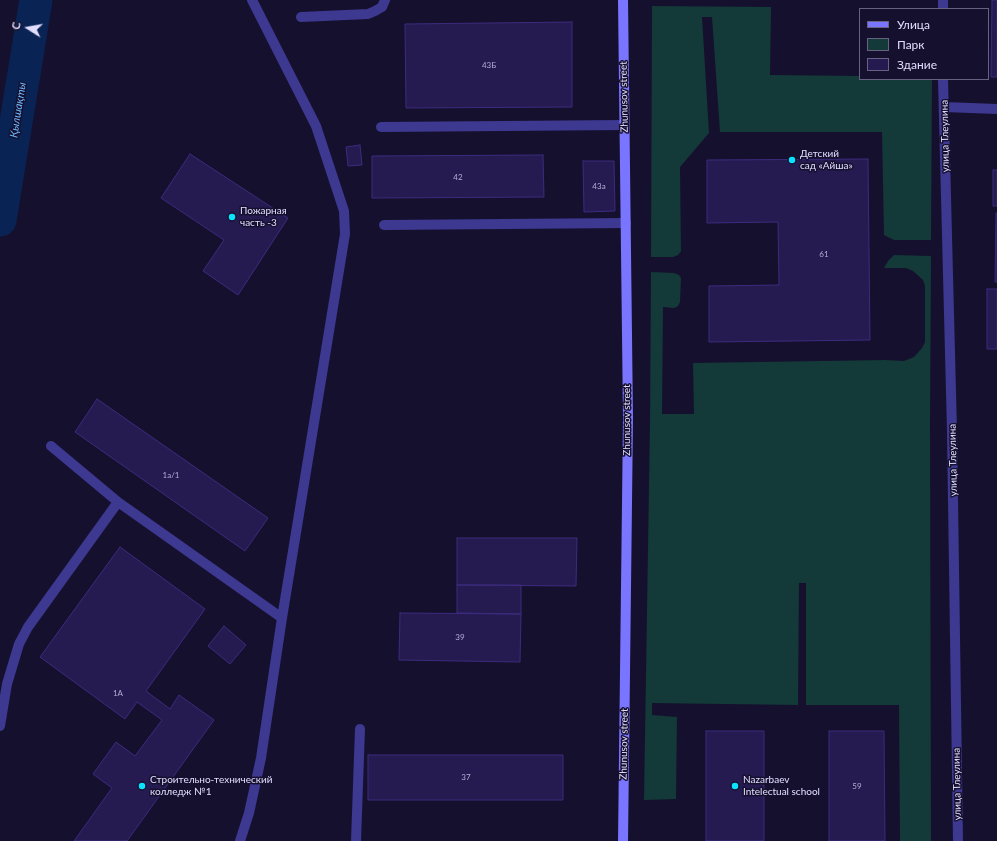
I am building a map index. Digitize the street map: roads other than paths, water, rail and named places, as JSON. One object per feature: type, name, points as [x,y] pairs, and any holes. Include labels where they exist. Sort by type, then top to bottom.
[{"type":"street","points":[[240,841],[249,813],[261,758],[282,618],[345,234],[344,212],[316,126],[252,0]]},
{"type":"street","points":[[300,17],[368,14],[382,6],[385,0]]},
{"type":"street","name":"Zhunusov street","points":[[623,0],[628,426],[623,841]]},
{"type":"street","name":"улица Тлеулина","points":[[943,80],[952,431],[958,841]]},
{"type":"street","points":[[944,107],[997,109]]},
{"type":"street","points":[[381,127],[624,125]]},
{"type":"street","points":[[384,225],[626,223]]},
{"type":"street","points":[[51,446],[118,502],[282,618]]},
{"type":"street","points":[[0,726],[7,684],[19,644],[28,627],[118,502]]},
{"type":"street","points":[[356,841],[360,729]]},
{"type":"waterway","name":"Қылшақты","points":[[0,220],[36,0]]},
{"type":"place","name":"Детский сад «Айша»","points":[[792,160]]},
{"type":"place","name":"Пожарная часть -3","points":[[232,217]]},
{"type":"place","name":"Строительно-технический колледж №1","points":[[142,786]]},
{"type":"place","name":"Nazarbaev Intelectual school","points":[[735,786]]}]
